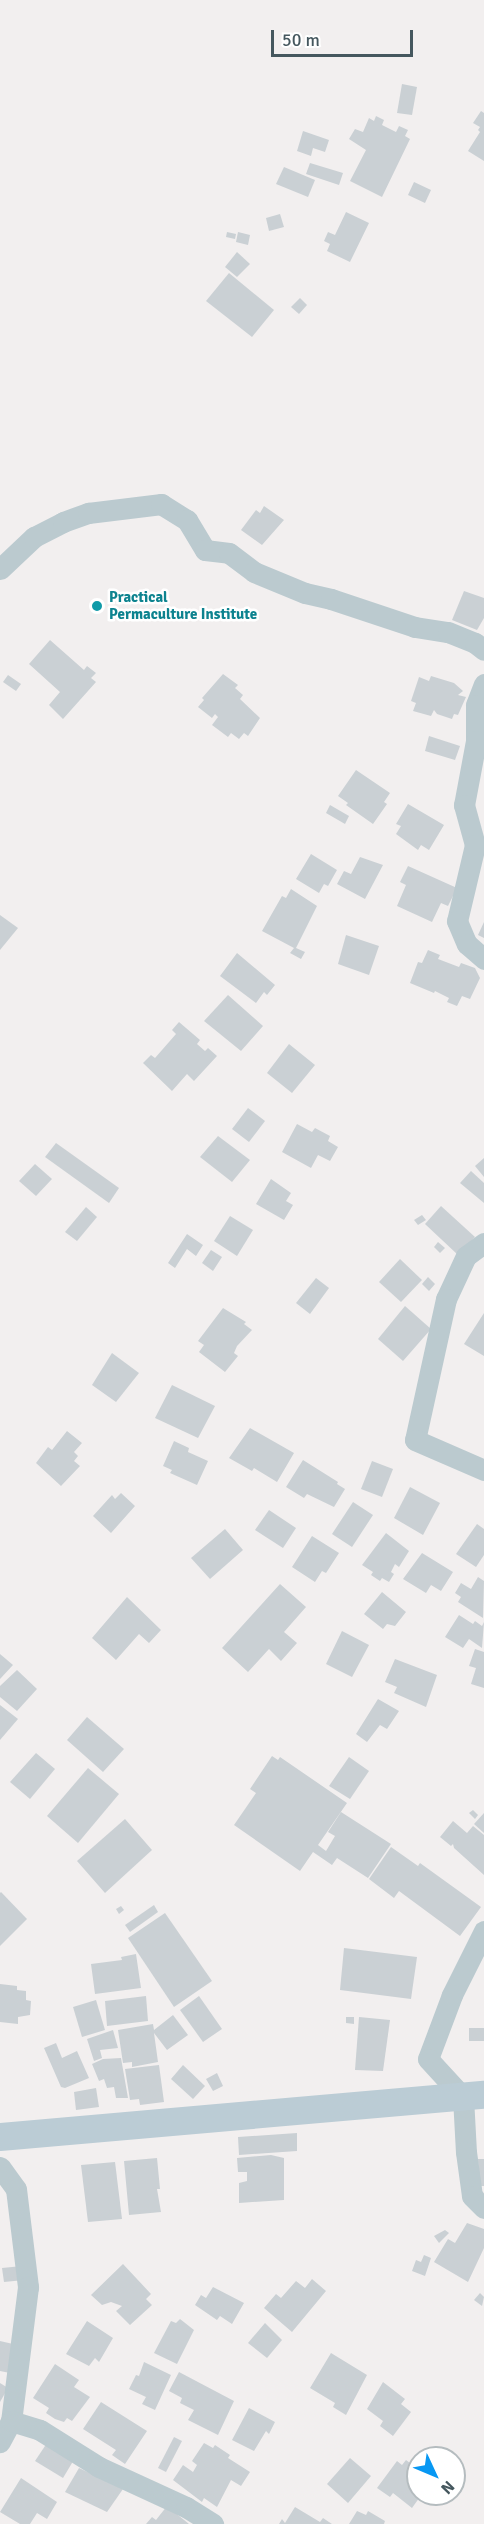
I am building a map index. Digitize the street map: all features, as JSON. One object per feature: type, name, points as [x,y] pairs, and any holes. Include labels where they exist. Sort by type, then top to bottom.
[{"type":"main road","points":[[0,2137],[474,2096]]},
{"type":"street","points":[[0,569],[34,537],[63,522],[88,513],[161,504],[187,520],[205,550],[229,553],[254,572],[305,593],[415,627],[448,632],[475,643],[484,650]]},
{"type":"street","points":[[484,684],[476,705],[476,741],[464,805],[475,845],[457,921],[467,944],[484,959]]},
{"type":"street","points":[[484,1243],[466,1256],[446,1299],[415,1440],[484,1470]]},
{"type":"street","points":[[430,2099],[428,2059],[452,1995],[484,1931]]},
{"type":"street","points":[[428,2059],[474,2096],[466,2152],[472,2196],[484,2208]]},
{"type":"street","points":[[0,2167],[15,2189],[28,2287],[11,2421],[0,2442]]},
{"type":"street","points":[[11,2421],[40,2430],[99,2467],[186,2507],[213,2524]]},
{"type":"building","points":[[402,84],[417,87],[412,115],[397,113]]},
{"type":"building","points":[[481,111],[484,113],[484,161],[468,151],[480,132],[478,130],[480,127],[473,123]]},
{"type":"building","points":[[376,116],[384,120],[382,125],[396,132],[399,126],[408,130],[405,136],[410,139],[382,197],[350,181],[366,150],[349,139],[355,129],[363,132],[369,118],[374,121]]},
{"type":"building","points":[[303,131],[329,140],[325,152],[313,148],[311,156],[297,151]]},
{"type":"building","points":[[310,163],[343,173],[339,185],[306,174]]},
{"type":"building","points":[[284,167],[315,180],[308,197],[276,184]]},
{"type":"building","points":[[414,182],[431,190],[425,203],[408,195]]},
{"type":"building","points":[[346,212],[369,223],[350,262],[327,251],[330,244],[324,241],[328,232],[335,235]]},
{"type":"building","points":[[280,214],[284,227],[269,231],[266,218]]},
{"type":"building","points":[[227,232],[236,234],[235,239],[226,237]]},
{"type":"building","points":[[238,232],[250,235],[248,245],[236,242]]},
{"type":"building","points":[[237,252],[250,264],[237,277],[225,267]]},
{"type":"building","points":[[229,273],[274,310],[252,337],[206,301]]},
{"type":"building","points":[[300,298],[307,305],[299,314],[291,307]]},
{"type":"building","points":[[264,506],[284,520],[262,545],[241,530],[256,510],[260,513]]},
{"type":"building","points":[[464,591],[484,598],[484,618],[477,630],[452,620]]},
{"type":"building","points":[[50,640],[84,670],[87,666],[96,673],[91,678],[96,682],[63,719],[49,705],[60,692],[29,664]]},
{"type":"building","points":[[223,674],[238,685],[235,688],[243,695],[240,699],[260,718],[248,736],[244,733],[239,739],[231,733],[228,737],[212,725],[218,717],[215,714],[212,718],[198,707],[204,700],[202,698]]},
{"type":"building","points":[[8,675],[21,684],[16,691],[3,682]]},
{"type":"building","points":[[431,676],[454,683],[463,691],[458,695],[466,697],[458,715],[454,714],[452,719],[437,714],[434,710],[431,716],[413,711],[416,703],[411,701],[419,677],[429,681]]},
{"type":"building","points":[[429,736],[460,746],[455,760],[425,751]]},
{"type":"building","points":[[356,770],[390,793],[384,802],[387,804],[373,824],[346,805],[348,803],[338,796]]},
{"type":"building","points":[[408,804],[444,825],[429,850],[421,845],[418,850],[396,834],[401,826],[396,824]]},
{"type":"building","points":[[330,805],[349,816],[345,824],[326,813]]},
{"type":"building","points":[[311,854],[337,870],[328,886],[324,884],[319,893],[296,879]]},
{"type":"building","points":[[360,857],[383,865],[365,899],[337,884],[344,871],[351,874]]},
{"type":"building","points":[[408,866],[457,888],[448,906],[441,903],[432,922],[397,906],[406,885],[400,882]]},
{"type":"building","points":[[291,889],[317,906],[296,948],[305,952],[301,959],[290,953],[294,948],[262,931],[282,896],[286,898]]},
{"type":"building","points":[[0,915],[18,928],[0,950]]},
{"type":"building","points":[[484,922],[484,938],[478,935]]},
{"type":"building","points":[[346,935],[379,946],[369,975],[338,964]]},
{"type":"building","points":[[428,950],[440,955],[438,959],[459,967],[461,963],[475,968],[480,978],[470,999],[462,996],[457,1006],[447,1002],[449,998],[435,991],[434,993],[410,983],[418,962],[422,963]]},
{"type":"building","points":[[237,953],[275,985],[267,995],[264,992],[256,1003],[220,976]]},
{"type":"building","points":[[228,995],[263,1026],[241,1051],[204,1021]]},
{"type":"building","points":[[179,1022],[200,1040],[197,1044],[205,1051],[208,1048],[217,1056],[194,1081],[187,1074],[172,1091],[143,1063],[151,1055],[155,1058],[176,1034],[172,1030]]},
{"type":"building","points":[[289,1044],[315,1065],[292,1093],[267,1073]]},
{"type":"building","points":[[248,1108],[265,1121],[249,1142],[232,1129]]},
{"type":"building","points":[[297,1124],[312,1132],[315,1128],[330,1136],[328,1141],[338,1147],[330,1161],[318,1155],[311,1168],[282,1152]]},
{"type":"building","points":[[218,1136],[250,1160],[232,1182],[200,1157]]},
{"type":"building","points":[[56,1143],[119,1188],[109,1203],[45,1157]]},
{"type":"building","points":[[484,1158],[484,1177],[475,1166]]},
{"type":"building","points":[[35,1164],[52,1179],[36,1196],[19,1181]]},
{"type":"building","points":[[471,1171],[484,1183],[484,1203],[460,1183]]},
{"type":"building","points":[[271,1179],[291,1193],[286,1201],[293,1205],[284,1220],[256,1204]]},
{"type":"building","points":[[441,1206],[475,1237],[458,1255],[425,1224]]},
{"type":"building","points":[[86,1207],[97,1217],[77,1241],[65,1232]]},
{"type":"building","points":[[422,1215],[426,1220],[418,1225],[414,1220]]},
{"type":"building","points":[[230,1216],[253,1230],[237,1256],[214,1241]]},
{"type":"building","points":[[187,1234],[203,1245],[196,1256],[187,1249],[175,1268],[168,1263]]},
{"type":"building","points":[[438,1242],[445,1248],[440,1253],[434,1247]]},
{"type":"building","points":[[211,1250],[222,1257],[213,1271],[202,1263]]},
{"type":"building","points":[[400,1259],[422,1280],[401,1302],[379,1282]]},
{"type":"building","points":[[428,1277],[435,1284],[429,1291],[422,1284]]},
{"type":"building","points":[[316,1278],[329,1288],[310,1314],[296,1303]]},
{"type":"building","points":[[405,1306],[431,1329],[403,1361],[378,1339]]},
{"type":"building","points":[[223,1308],[246,1322],[244,1324],[252,1330],[237,1346],[234,1353],[238,1356],[225,1372],[199,1352],[204,1345],[198,1341]]},
{"type":"building","points":[[484,1313],[484,1356],[464,1344]]},
{"type":"building","points":[[112,1353],[139,1373],[116,1402],[92,1385]]},
{"type":"building","points":[[172,1385],[215,1406],[198,1438],[155,1418]]},
{"type":"building","points":[[250,1428],[294,1453],[277,1482],[254,1468],[252,1471],[229,1458]]},
{"type":"building","points":[[67,1431],[82,1443],[74,1452],[78,1456],[74,1461],[80,1466],[61,1486],[36,1463],[48,1447],[52,1450]]},
{"type":"building","points":[[174,1441],[189,1448],[188,1452],[208,1461],[197,1485],[170,1473],[172,1470],[163,1466]]},
{"type":"building","points":[[303,1460],[345,1489],[334,1507],[307,1494],[304,1498],[286,1487]]},
{"type":"building","points":[[372,1461],[393,1469],[382,1497],[361,1489]]},
{"type":"building","points":[[410,1487],[440,1503],[423,1535],[394,1518]]},
{"type":"building","points":[[121,1493],[135,1506],[111,1533],[93,1516],[112,1495],[115,1499]]},
{"type":"building","points":[[353,1502],[373,1515],[352,1547],[332,1534]]},
{"type":"building","points":[[269,1510],[296,1528],[283,1548],[255,1530]]},
{"type":"building","points":[[477,1524],[484,1529],[484,1555],[476,1567],[456,1554]]},
{"type":"building","points":[[225,1529],[243,1550],[210,1579],[191,1558]]},
{"type":"building","points":[[386,1533],[409,1551],[399,1567],[395,1564],[391,1572],[394,1574],[389,1582],[382,1578],[380,1581],[371,1575],[373,1572],[362,1565]]},
{"type":"building","points":[[312,1536],[339,1553],[326,1573],[322,1571],[315,1582],[292,1567]]},
{"type":"building","points":[[422,1553],[453,1572],[441,1591],[431,1585],[426,1593],[403,1579]]},
{"type":"building","points":[[478,1577],[484,1581],[483,1618],[458,1602],[461,1597],[455,1593],[461,1583],[471,1589]]},
{"type":"building","points":[[280,1584],[306,1607],[284,1632],[297,1643],[281,1661],[269,1649],[248,1672],[222,1648]]},
{"type":"building","points":[[382,1592],[406,1612],[395,1626],[387,1624],[383,1629],[364,1614]]},
{"type":"building","points":[[127,1597],[161,1630],[149,1643],[139,1634],[116,1660],[92,1638]]},
{"type":"building","points":[[459,1615],[473,1624],[475,1621],[482,1626],[484,1622],[482,1648],[469,1639],[463,1648],[445,1637]]},
{"type":"building","points":[[342,1631],[369,1645],[352,1677],[326,1664]]},
{"type":"building","points":[[475,1649],[484,1652],[484,1688],[471,1684],[476,1668],[469,1666]]},
{"type":"building","points":[[0,1654],[13,1665],[0,1679]]},
{"type":"building","points":[[395,1659],[437,1675],[426,1707],[394,1693],[397,1687],[385,1682]]},
{"type":"building","points":[[17,1670],[37,1689],[17,1711],[0,1697],[0,1686]]},
{"type":"building","points":[[378,1699],[399,1711],[387,1729],[380,1725],[367,1742],[356,1734]]},
{"type":"building","points":[[0,1705],[18,1719],[0,1740]]},
{"type":"building","points":[[87,1717],[124,1749],[103,1772],[67,1740]]},
{"type":"building","points":[[36,1753],[55,1769],[30,1799],[10,1782]]},
{"type":"building","points":[[272,1756],[278,1760],[280,1757],[347,1803],[318,1845],[326,1851],[335,1836],[328,1832],[341,1812],[391,1844],[368,1878],[337,1858],[332,1865],[313,1852],[300,1871],[234,1825],[256,1793],[250,1789]]},
{"type":"building","points":[[349,1757],[369,1771],[350,1799],[329,1786]]},
{"type":"building","points":[[88,1768],[119,1794],[78,1843],[47,1816]]},
{"type":"building","points":[[473,1810],[478,1815],[475,1819],[469,1813]]},
{"type":"building","points":[[484,1813],[484,1833],[474,1824]]},
{"type":"building","points":[[125,1819],[152,1850],[105,1893],[77,1861]]},
{"type":"building","points":[[453,1821],[467,1833],[473,1826],[484,1835],[484,1875],[454,1848],[453,1844],[451,1846],[440,1837]]},
{"type":"building","points":[[391,1847],[418,1866],[420,1863],[481,1907],[460,1936],[399,1891],[394,1898],[369,1879]]},
{"type":"building","points":[[0,1893],[27,1919],[0,1946]]},
{"type":"building","points":[[154,1905],[158,1912],[130,1932],[125,1925]]},
{"type":"building","points":[[121,1906],[124,1910],[119,1914],[116,1909]]},
{"type":"building","points":[[165,1913],[212,1981],[174,2007],[128,1938]]},
{"type":"building","points":[[344,1948],[417,1957],[411,1999],[340,1990]]},
{"type":"building","points":[[136,1954],[141,1988],[95,1994],[91,1964],[122,1960],[121,1957]]},
{"type":"building","points":[[0,1984],[17,1986],[17,1990],[26,1991],[26,2000],[31,2001],[30,2015],[18,2017],[18,2024],[0,2022]]},
{"type":"building","points":[[146,1996],[148,2021],[107,2026],[105,2001]]},
{"type":"building","points":[[199,1996],[222,2029],[203,2042],[180,2010]]},
{"type":"building","points":[[96,2000],[105,2030],[82,2037],[73,2007]]},
{"type":"building","points":[[173,2015],[188,2035],[167,2050],[154,2033],[158,2062],[132,2067],[132,2062],[123,2063],[118,2030],[153,2024],[154,2030]]},
{"type":"building","points":[[346,2017],[354,2017],[354,2024],[346,2023]]},
{"type":"building","points":[[359,2017],[390,2020],[383,2071],[355,2070]]},
{"type":"building","points":[[469,2028],[484,2028],[484,2041],[469,2041]]},
{"type":"building","points":[[113,2030],[118,2048],[100,2050],[102,2058],[94,2061],[87,2039]]},
{"type":"building","points":[[56,2043],[62,2058],[77,2051],[89,2078],[65,2088],[61,2087],[44,2048]]},
{"type":"building","points":[[121,2058],[128,2098],[116,2098],[114,2087],[107,2088],[104,2079],[99,2081],[92,2064],[103,2059]]},
{"type":"building","points":[[159,2065],[164,2102],[140,2105],[139,2099],[130,2100],[125,2069]]},
{"type":"building","points":[[183,2065],[205,2086],[193,2099],[171,2079]]},
{"type":"building","points":[[217,2073],[223,2086],[213,2091],[206,2079]]},
{"type":"building","points":[[96,2088],[99,2107],[76,2110],[74,2092]]},
{"type":"building","points":[[297,2133],[297,2151],[239,2155],[238,2137]]},
{"type":"building","points":[[271,2155],[284,2158],[284,2200],[239,2203],[239,2183],[247,2181],[247,2172],[238,2172],[237,2158]]},
{"type":"building","points":[[157,2158],[160,2189],[157,2189],[161,2212],[129,2215],[124,2161]]},
{"type":"building","points":[[478,2159],[484,2159],[484,2186],[479,2186]]},
{"type":"building","points":[[115,2162],[122,2219],[88,2222],[81,2165]]},
{"type":"building","points":[[467,2223],[484,2229],[484,2248],[468,2282],[434,2262],[448,2239],[455,2243]]},
{"type":"building","points":[[445,2230],[449,2233],[439,2243],[434,2236]]},
{"type":"building","points":[[424,2255],[431,2258],[425,2276],[412,2271],[416,2260],[421,2262]]},
{"type":"building","points":[[123,2264],[151,2294],[146,2299],[152,2305],[130,2325],[116,2311],[122,2306],[111,2302],[102,2305],[91,2295]]},
{"type":"building","points":[[22,2266],[24,2280],[4,2282],[2,2268]]},
{"type":"building","points":[[312,2279],[326,2291],[292,2332],[264,2308],[276,2294],[281,2298],[296,2281],[305,2288]]},
{"type":"building","points":[[213,2287],[244,2303],[232,2324],[220,2316],[217,2320],[195,2305],[201,2295],[206,2298]]},
{"type":"building","points":[[480,2293],[484,2297],[482,2306],[474,2300]]},
{"type":"building","points":[[180,2319],[194,2330],[177,2364],[154,2353],[171,2321],[176,2323]]},
{"type":"building","points":[[87,2321],[113,2338],[99,2362],[95,2358],[89,2366],[66,2354]]},
{"type":"building","points":[[265,2323],[282,2340],[267,2358],[248,2343]]},
{"type":"building","points":[[0,2341],[13,2344],[10,2373],[0,2371]]},
{"type":"building","points":[[331,2353],[367,2375],[346,2415],[333,2407],[335,2403],[310,2388]]},
{"type":"building","points":[[144,2362],[171,2375],[155,2410],[142,2404],[146,2397],[129,2389],[136,2375],[139,2376]]},
{"type":"building","points":[[55,2364],[79,2380],[74,2387],[90,2397],[72,2421],[67,2418],[64,2422],[55,2419],[46,2413],[49,2408],[33,2398]]},
{"type":"building","points":[[179,2372],[234,2401],[218,2435],[188,2420],[194,2410],[180,2403],[182,2398],[169,2391]]},
{"type":"building","points":[[383,2382],[405,2399],[401,2404],[411,2412],[393,2436],[380,2426],[383,2421],[367,2409]]},
{"type":"building","points":[[0,2383],[8,2388],[0,2402]]},
{"type":"building","points":[[101,2402],[147,2431],[125,2464],[112,2455],[116,2450],[83,2429]]},
{"type":"building","points":[[249,2408],[275,2422],[269,2434],[266,2431],[254,2451],[232,2440]]},
{"type":"building","points":[[174,2437],[182,2441],[166,2472],[158,2468]]},
{"type":"building","points":[[47,2443],[75,2458],[63,2478],[35,2461]]},
{"type":"building","points":[[204,2443],[213,2448],[215,2445],[230,2455],[228,2458],[250,2472],[241,2486],[231,2480],[217,2507],[204,2498],[202,2502],[173,2480],[183,2465],[193,2472],[197,2465],[192,2461]]},
{"type":"building","points":[[350,2458],[371,2476],[348,2503],[327,2484]]},
{"type":"building","points":[[406,2460],[406,2503],[393,2493],[390,2497],[377,2488],[397,2461],[402,2465]]},
{"type":"building","points":[[79,2468],[123,2489],[107,2512],[65,2492]]},
{"type":"building","points":[[21,2478],[57,2502],[47,2519],[37,2513],[30,2524],[20,2524],[0,2512]]},
{"type":"building","points":[[167,2506],[189,2524],[146,2524],[152,2517],[156,2520]]},
{"type":"building","points":[[295,2507],[320,2522],[323,2518],[332,2524],[279,2524],[282,2519],[285,2523]]},
{"type":"building","points":[[357,2511],[366,2515],[368,2511],[385,2521],[384,2524],[349,2524]]},
{"type":"place","name":"Practical Permaculture Institute","points":[[97,606]]}]
